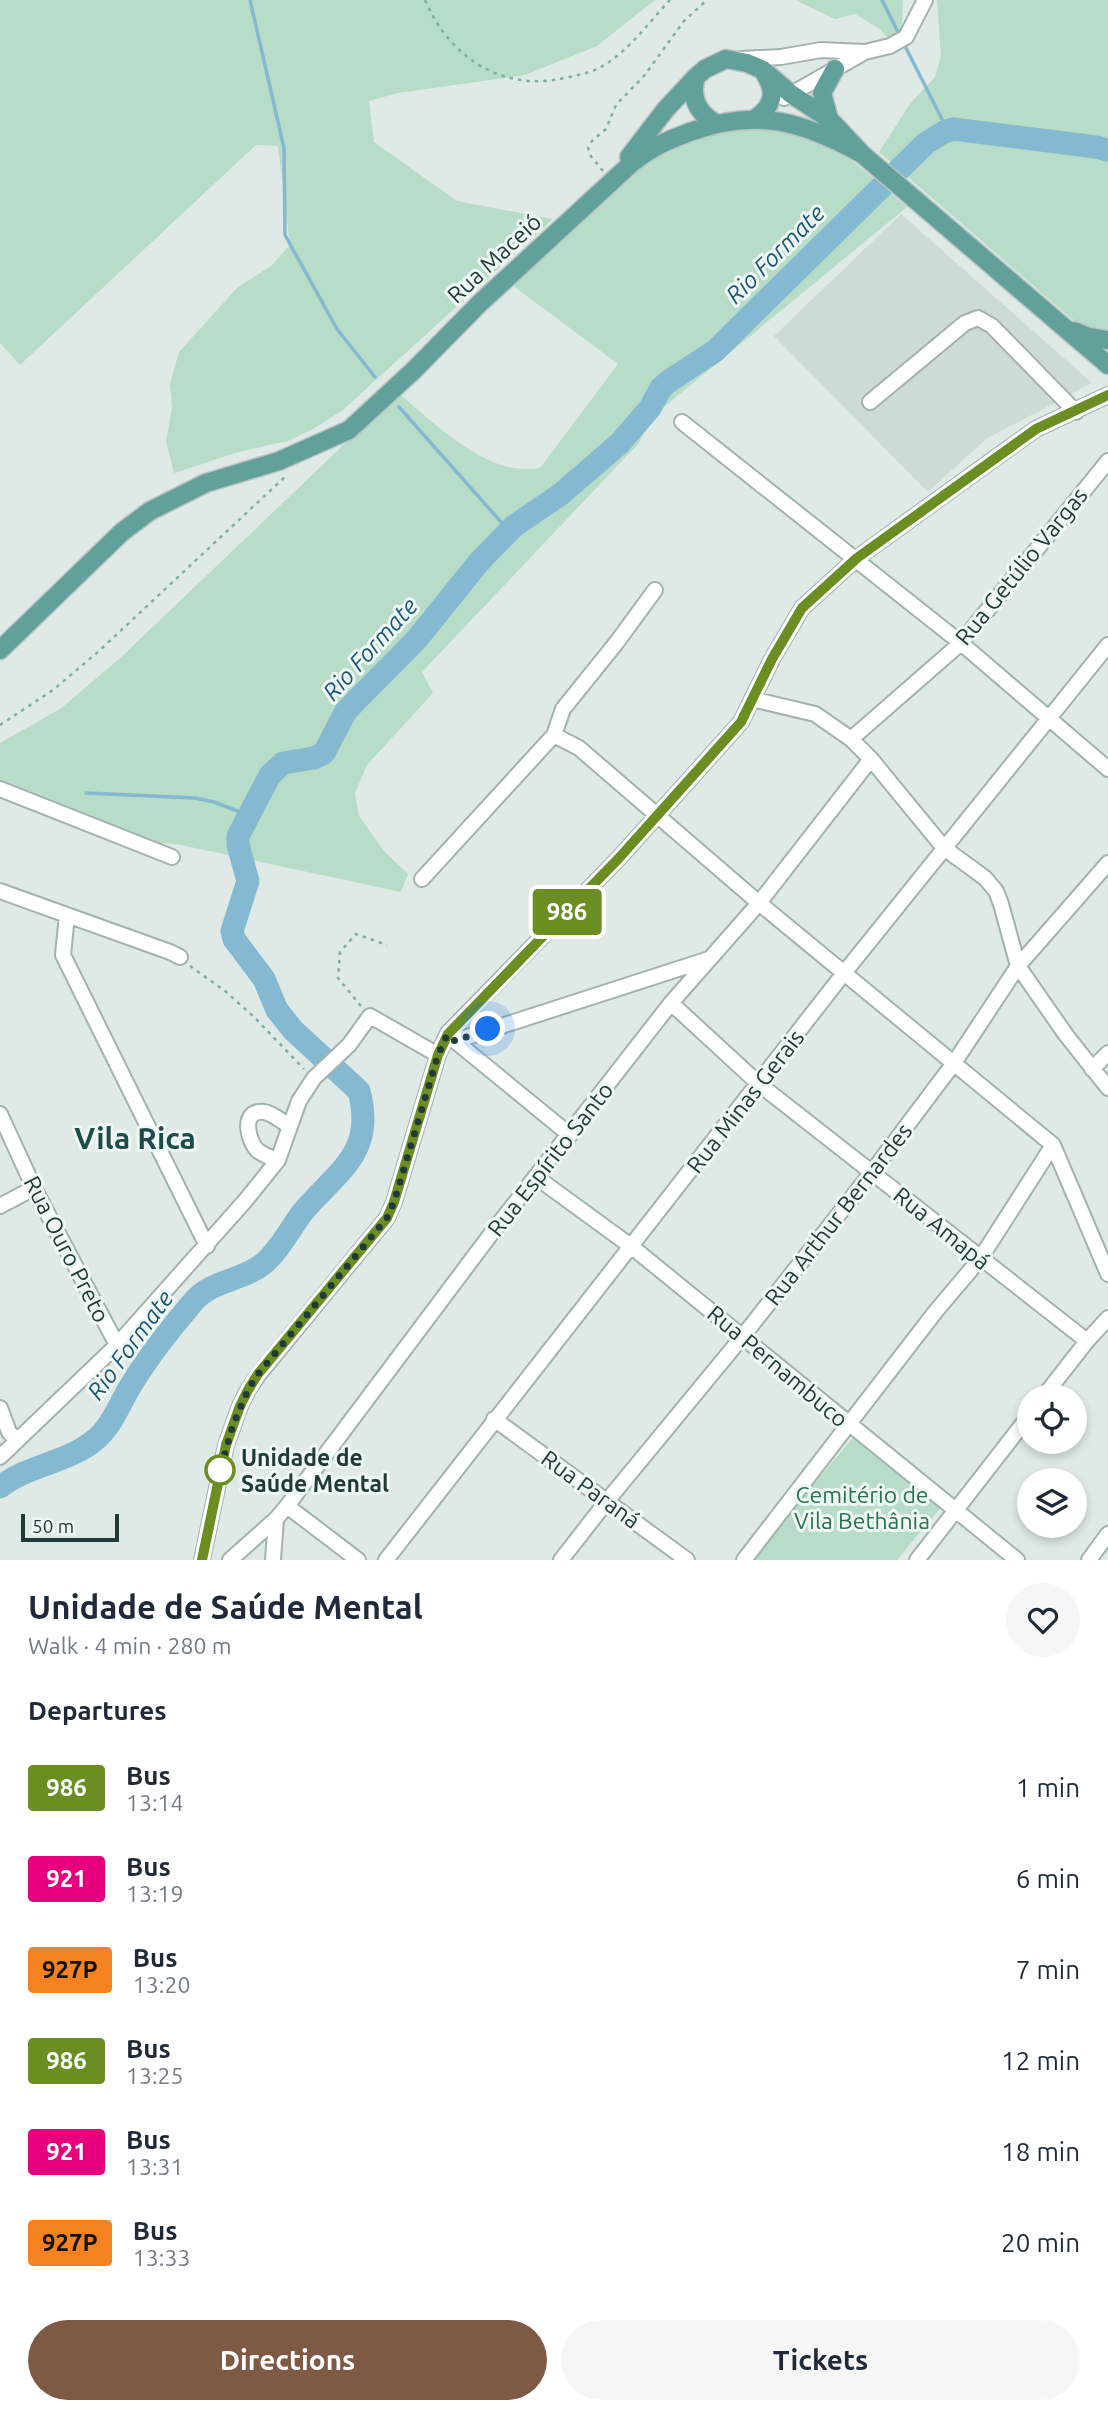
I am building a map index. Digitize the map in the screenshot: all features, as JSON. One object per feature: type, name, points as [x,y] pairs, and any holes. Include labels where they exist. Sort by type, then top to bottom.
[{"type":"main road","name":"Rua Maceió","points":[[610,183],[666,109],[705,69],[726,59],[747,63],[763,71],[791,94],[829,119],[862,154],[1108,365]]},
{"type":"main road","points":[[829,119],[822,93],[835,69]]},
{"type":"main road","points":[[756,118],[770,105],[773,95],[771,84],[763,71]]},
{"type":"main road","points":[[696,77],[693,87],[696,104],[705,117],[715,123]]},
{"type":"main road","name":"Rua Maceió","points":[[0,650],[122,532],[150,512],[206,482],[279,461],[349,430],[413,371],[480,303],[610,183],[657,144],[715,123],[756,118],[804,128],[834,139],[862,154]]},
{"type":"main road","name":"Rua Maceió","points":[[1064,326],[1089,337],[1108,340]]},
{"type":"street","points":[[770,105],[865,52],[890,46],[906,37],[925,0]]},
{"type":"street","points":[[726,59],[758,59],[821,50],[865,52]]},
{"type":"street","points":[[870,402],[965,323],[978,318],[992,326],[1076,411]]},
{"type":"street","points":[[202,1560],[219,1474],[240,1406],[258,1374],[387,1218],[438,1055],[451,1038],[741,722],[772,659],[802,608],[857,558],[1036,429],[1108,395]]},
{"type":"street","points":[[682,422],[857,558],[1108,769]]},
{"type":"street","name":"Rua Getúlio Vargas","points":[[851,739],[961,643],[1108,461]]},
{"type":"street","points":[[422,879],[554,735],[563,709],[655,590]]},
{"type":"street","name":"Rua Minas Gerais","points":[[386,1560],[844,973],[1108,645]]},
{"type":"street","points":[[756,692],[815,714],[851,739],[871,759],[944,848],[985,878],[996,891],[1018,966],[1108,1088]]},
{"type":"street","points":[[554,735],[579,748],[759,903],[1053,1145],[1108,1274]]},
{"type":"street","name":"Rua Espírito Santo","points":[[230,1560],[287,1506],[671,1003],[759,903],[871,759]]},
{"type":"street","points":[[0,789],[172,857]]},
{"type":"street","name":"Rua Arthur Bernardes","points":[[561,1560],[872,1172],[954,1063],[1018,966],[1108,863]]},
{"type":"street","points":[[0,891],[180,957]]},
{"type":"street","points":[[67,915],[63,955],[207,1246]]},
{"type":"street","points":[[451,1038],[711,958]]},
{"type":"street","name":"Rua Amapá","points":[[671,1003],[759,1084],[1087,1341]]},
{"type":"street","points":[[0,1457],[117,1345],[207,1246],[278,1160],[299,1101],[314,1078],[349,1045],[370,1016],[438,1055]]},
{"type":"street","points":[[451,1038],[570,1135]]},
{"type":"street","points":[[1092,1069],[1108,1053]]},
{"type":"street","points":[[278,1160],[257,1150],[248,1131],[249,1121],[260,1111],[289,1126]]},
{"type":"street","name":"Rua Ouro Preto","points":[[0,1114],[34,1188],[117,1345]]},
{"type":"street","points":[[744,1560],[936,1311],[980,1259],[1053,1145]]},
{"type":"street","name":"Rua Pernambuco","points":[[536,1177],[632,1247],[1017,1560]]},
{"type":"street","points":[[0,1206],[34,1188]]},
{"type":"street","points":[[1053,1384],[1108,1318]]},
{"type":"street","points":[[0,1408],[9,1432],[17,1441]]},
{"type":"street","name":"Rua Paraná","points":[[494,1419],[687,1560]]},
{"type":"street","points":[[917,1560],[1017,1432]]},
{"type":"street","points":[[287,1506],[358,1560]]},
{"type":"street","points":[[273,1560],[276,1519]]},
{"type":"street","points":[[1089,1560],[1108,1534]]},
{"type":"path","points":[[425,0],[431,16],[451,44],[471,60],[507,79],[547,82],[587,73],[602,66],[619,54],[670,0]]},
{"type":"path","points":[[610,183],[588,148],[606,129],[616,105],[644,76],[662,48],[684,22],[707,0]]},
{"type":"path","points":[[370,1016],[338,978],[340,952],[356,934],[387,945]]},
{"type":"path","points":[[180,957],[254,1017],[292,1059],[314,1078]]},
{"type":"shaded area","points":[[901,214],[1092,383],[986,439],[928,492],[774,336]]},
{"type":"green space","points":[[0,0],[655,0],[597,46],[525,75],[398,93],[369,101],[374,142],[457,201],[553,219],[343,410],[288,441],[238,452],[174,473],[166,442],[172,407],[170,384],[179,352],[237,288],[271,266],[290,245],[278,146],[256,145],[20,365],[0,343]]},
{"type":"green space","points":[[795,0],[903,0],[901,49],[880,29],[855,14],[835,19]]},
{"type":"green space","points":[[937,0],[1108,0],[1108,334],[1086,330],[879,152],[910,104],[935,77],[941,56]]},
{"type":"green space","points":[[731,129],[792,133],[811,138],[849,159],[907,207],[653,416],[639,443],[422,672],[433,693],[367,765],[355,793],[359,816],[384,851],[408,874],[401,892],[181,845],[119,839],[0,789],[0,743],[60,709],[118,660],[398,393],[445,433],[482,457],[520,469],[540,468],[618,364],[512,285],[633,172],[663,151],[689,139]]},
{"type":"green space","name":"Cemitério de Vila Bethânia","points":[[856,1434],[942,1506],[897,1560],[750,1560]]},
{"type":"waterway","points":[[250,0],[284,148],[285,235],[337,329],[375,377]]},
{"type":"waterway","points":[[882,0],[898,32]]},
{"type":"waterway","points":[[905,46],[948,131]]},
{"type":"waterway","name":"Rio Formate","points":[[0,1487],[23,1474],[72,1454],[95,1440],[111,1422],[144,1364],[194,1301],[209,1289],[255,1270],[269,1259],[302,1213],[350,1160],[357,1146],[362,1131],[363,1113],[359,1091],[293,1030],[277,1010],[264,979],[234,939],[232,931],[248,881],[238,836],[270,775],[283,763],[314,758],[324,753],[346,711],[417,639],[479,562],[514,526],[561,494],[620,443],[650,408],[661,388],[715,351],[926,143],[953,129],[1108,150]]},
{"type":"waterway","points":[[399,407],[509,531]]},
{"type":"waterway","points":[[86,793],[195,798],[248,815]]},
{"type":"bus line","name":"986","points":[[202,1560],[226,1445],[240,1406],[258,1374],[387,1218],[438,1055],[448,1034],[619,858],[741,722],[772,659],[802,608],[857,558],[1036,429],[1108,395]]},
{"type":"place","name":"Unidade de Saúde Mental","points":[[220,1470]]},
{"type":"district","name":"Vila Rica","points":[[135,1138]]},
{"type":"route","points":[[220,1470],[219,1474],[240,1406],[258,1374],[387,1218],[438,1055],[447,1035],[455,1041],[488,1029]]}]
